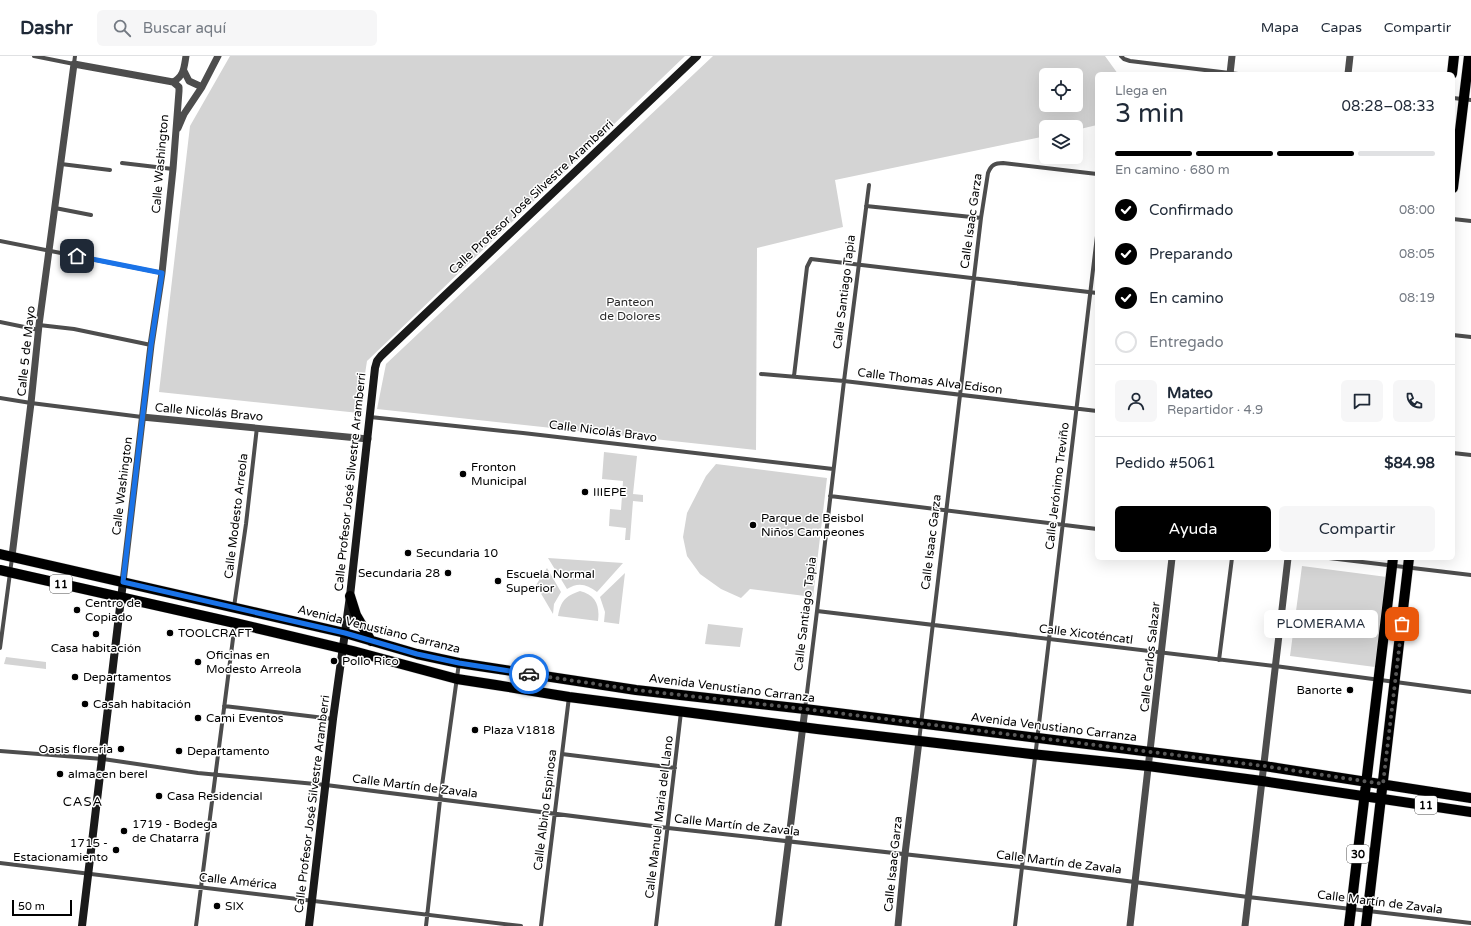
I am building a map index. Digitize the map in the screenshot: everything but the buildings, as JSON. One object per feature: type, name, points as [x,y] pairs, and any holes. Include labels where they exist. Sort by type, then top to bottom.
[{"type":"main road","name":"Calle Profesor José Silvestre Aramberri","points":[[309,926],[333,719],[350,596],[375,368],[377,362],[381,356],[697,56]]},
{"type":"main road","points":[[1452,72],[1454,56]]},
{"type":"main road","points":[[1455,176],[1468,100],[1469,56]]},
{"type":"main road","name":"Avenida Venustiano Carranza","points":[[0,554],[345,633],[417,654],[459,663],[636,690],[805,709],[1264,766],[1471,798]]},
{"type":"main road","name":"30","points":[[1349,926],[1392,562]]},
{"type":"main road","name":"30","points":[[1366,926],[1409,563]]},
{"type":"main road","name":"11","points":[[0,570],[236,623],[457,678],[569,697],[919,741],[1148,766],[1262,781],[1471,812]]},
{"type":"main road","name":"Calle Washington","points":[[82,926],[123,582]]},
{"type":"main road","points":[[350,596],[356,616],[371,641]]},
{"type":"street","points":[[34,56],[74,60],[173,82],[181,76],[184,71],[186,56]]},
{"type":"street","points":[[176,133],[184,114],[202,87],[218,56]]},
{"type":"street","points":[[1230,72],[1232,56]]},
{"type":"street","points":[[1348,72],[1350,56]]},
{"type":"street","points":[[1123,58],[1223,72]]},
{"type":"street","name":"Calle 5 de Mayo","points":[[0,648],[32,403],[39,327],[74,60]]},
{"type":"street","points":[[184,71],[189,82],[202,87]]},
{"type":"street","name":"Calle Washington","points":[[123,582],[151,345],[162,273],[173,169],[179,91],[173,82]]},
{"type":"street","points":[[1455,98],[1468,100]]},
{"type":"street","points":[[122,163],[173,169]]},
{"type":"street","name":"Calle Isaac Garza","points":[[898,926],[920,724],[981,218],[988,173],[994,164],[1009,163],[1095,174]]},
{"type":"street","points":[[61,164],[110,170]]},
{"type":"street","name":"Calle Santiago Tapia","points":[[778,926],[818,611],[833,469],[869,185]]},
{"type":"street","points":[[866,206],[981,218]]},
{"type":"street","points":[[55,208],[91,215]]},
{"type":"street","points":[[1455,219],[1471,221]]},
{"type":"street","points":[[0,242],[49,250],[162,273]]},
{"type":"street","name":"Calle Jerónimo Treviño","points":[[1015,926],[1095,252]]},
{"type":"street","points":[[794,376],[807,266],[811,259],[1095,293]]},
{"type":"street","points":[[0,322],[39,327],[74,329],[151,345]]},
{"type":"street","points":[[1455,335],[1471,337]]},
{"type":"street","name":"Calle Thomas Alva Edison","points":[[761,374],[844,381],[1095,411]]},
{"type":"street","name":"Calle Nicolás Bravo","points":[[0,398],[142,417],[368,439]]},
{"type":"street","name":"Calle Nicolás Bravo","points":[[370,417],[833,469]]},
{"type":"street","name":"Calle Modesto Arreola","points":[[234,607],[246,524],[257,427]]},
{"type":"street","points":[[1455,453],[1471,455]]},
{"type":"street","points":[[830,496],[1095,529]]},
{"type":"street","name":"Calle Carlos Salazar","points":[[1130,926],[1172,560]]},
{"type":"street","points":[[1220,660],[1232,560]]},
{"type":"street","points":[[1245,926],[1288,560]]},
{"type":"street","points":[[1360,560],[1409,563],[1471,575]]},
{"type":"street","name":"Calle Xicoténcatl","points":[[818,611],[1048,640],[1276,666],[1471,692]]},
{"type":"street","points":[[196,926],[236,623]]},
{"type":"street","points":[[426,926],[440,800],[459,663]]},
{"type":"street","name":"Calle Albino Espinosa","points":[[541,926],[569,697]]},
{"type":"street","points":[[224,706],[333,719]]},
{"type":"street","name":"Calle Manuel Maria del Llano","points":[[656,926],[681,711]]},
{"type":"street","name":"Calle Martín de Zavala","points":[[0,751],[103,759],[215,774],[326,785],[668,828],[1021,867],[1248,897],[1471,923]]},
{"type":"street","points":[[562,754],[675,768]]},
{"type":"street","name":"Calle América","points":[[0,863],[521,926]]},
{"type":"green space","points":[[230,56],[685,56],[367,361],[359,413],[159,392],[190,126]]},
{"type":"green space","name":"Panteon de Dolores","points":[[713,56],[1105,56],[1117,72],[1095,72],[1095,125],[1083,128],[1083,120],[1039,120],[1039,137],[835,180],[843,227],[757,248],[756,450],[377,409],[386,364]]},
{"type":"green space","points":[[604,452],[637,456],[633,494],[643,495],[643,502],[633,501],[630,540],[625,540],[626,528],[609,526],[610,509],[621,510],[623,481],[602,479]]},
{"type":"green space","name":"Parque de Beisbol Niños Campeones","points":[[716,464],[827,478],[813,597],[750,589],[741,598],[721,589],[700,574],[687,556],[683,537],[687,513],[706,476]]},
{"type":"green space","points":[[548,558],[623,563],[597,592],[590,587],[582,585],[575,585],[567,589]]},
{"type":"green space","points":[[1302,566],[1387,577],[1375,667],[1290,656]]},
{"type":"green space","points":[[547,568],[561,592],[554,604],[553,614],[536,585]]},
{"type":"green space","points":[[625,573],[619,624],[604,622],[605,612],[600,597]]},
{"type":"green space","points":[[580,591],[590,595],[596,602],[598,621],[558,616],[564,600]]},
{"type":"green space","points":[[708,624],[743,628],[740,647],[705,644]]},
{"type":"green space","points":[[6,657],[46,662],[46,669],[4,664]]},
{"type":"way so far","points":[[529,674],[575,682],[688,697],[805,709],[1264,766],[1383,784],[1402,624]]},
{"type":"place","name":"Fronton Municipal","points":[[463,474]]},
{"type":"place","name":"IIIEPE","points":[[585,492]]},
{"type":"place","name":"Parque de Beisbol Niños Campeones","points":[[753,525]]},
{"type":"place","name":"Secundaria 10","points":[[408,553]]},
{"type":"place","name":"Secundaria 28","points":[[448,573]]},
{"type":"place","name":"Escuela Normal Superior","points":[[498,581]]},
{"type":"place","name":"Centro de Copiado","points":[[77,610]]},
{"type":"place","name":"PLOMERAMA","points":[[1402,624]]},
{"type":"place","name":"TOOLCRAFT","points":[[170,633]]},
{"type":"place","name":"Casa habitación","points":[[96,634]]},
{"type":"place","name":"Pollo Rico","points":[[334,661]]},
{"type":"place","name":"Oficinas en Modesto Arreola","points":[[198,662]]},
{"type":"place","name":"Departamentos","points":[[75,677]]},
{"type":"place","name":"Banorte","points":[[1350,690]]},
{"type":"place","name":"Casah habitación","points":[[85,704]]},
{"type":"place","name":"Cami Eventos","points":[[198,718]]},
{"type":"place","name":"Plaza V1818","points":[[475,730]]},
{"type":"place","name":"Oasis floreria","points":[[121,749]]},
{"type":"place","name":"Departamento","points":[[179,751]]},
{"type":"place","name":"almacen berel","points":[[60,774]]},
{"type":"place","name":"Casa Residencial","points":[[159,796]]},
{"type":"place","name":"1719 - Bodega de Chatarra","points":[[124,831]]},
{"type":"place","name":"1715 - Estacionamiento","points":[[116,850]]},
{"type":"place","name":"SIX","points":[[217,906]]},
{"type":"district","name":"CASA","points":[[83,802]]},
{"type":"route","points":[[77,256],[162,273],[151,345],[123,582],[345,633],[417,654],[459,663],[529,674]]}]
